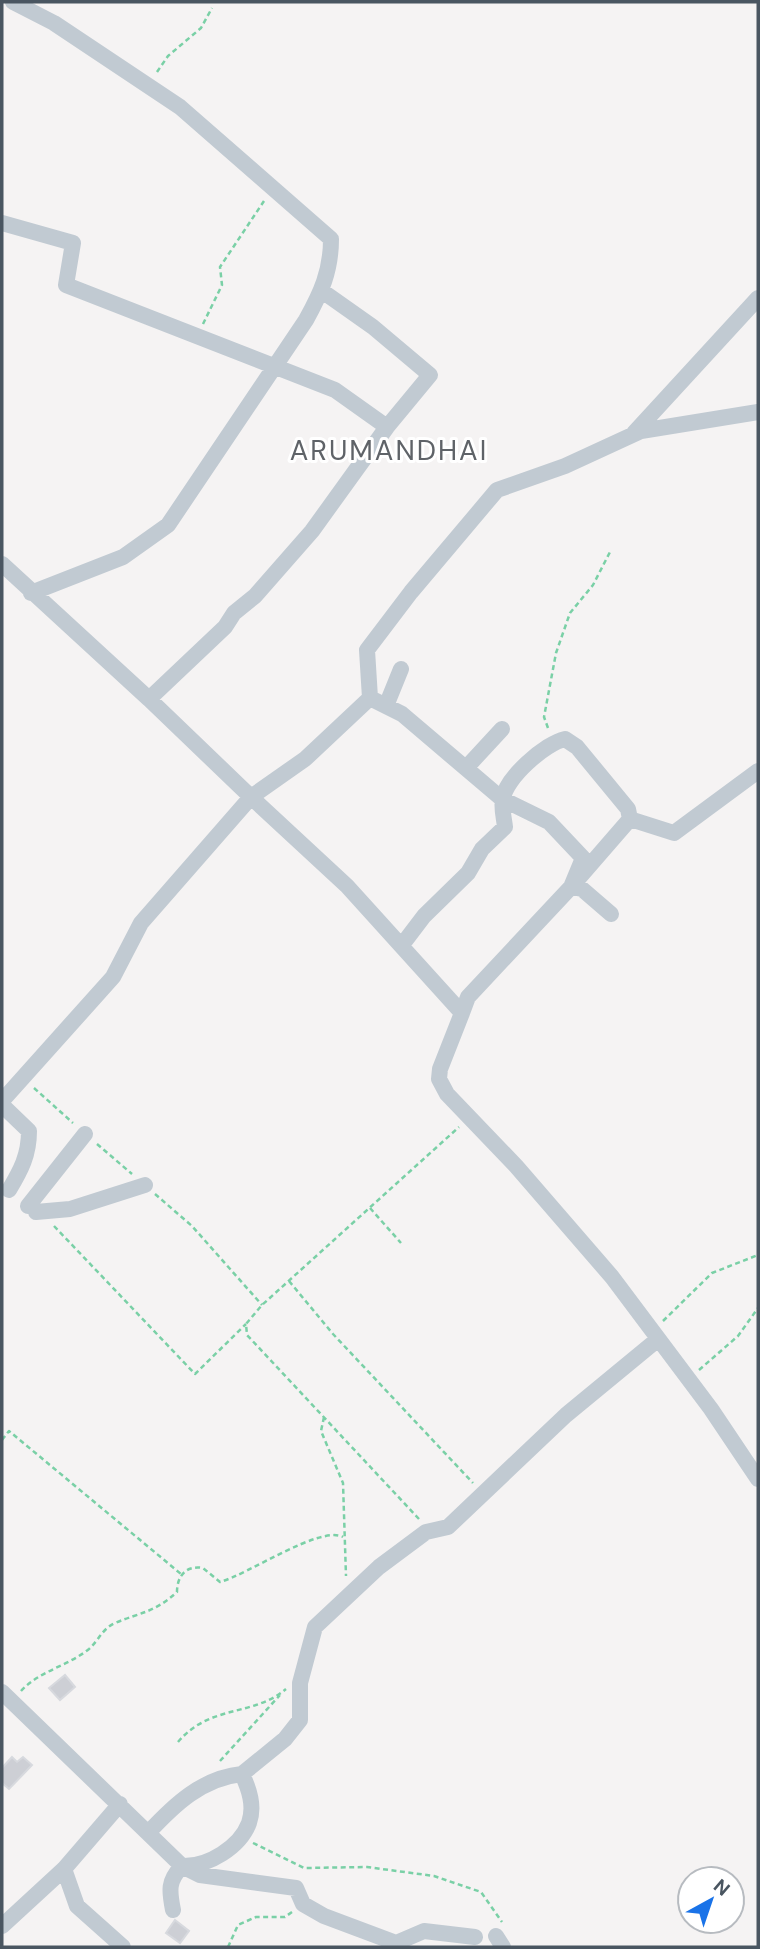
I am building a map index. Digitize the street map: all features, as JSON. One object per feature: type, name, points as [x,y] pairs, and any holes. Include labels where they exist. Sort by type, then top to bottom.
[{"type":"street","points":[[13,2],[54,23],[180,107],[331,239],[331,265],[322,291],[168,525],[123,557],[31,593]]},
{"type":"street","points":[[2,223],[72,243],[66,285],[197,334],[334,390],[387,427]]},
{"type":"street","points":[[149,699],[225,627],[234,613],[255,596],[304,541],[387,427],[430,375],[373,327],[322,291]]},
{"type":"street","points":[[633,435],[758,298]]},
{"type":"street","points":[[370,698],[367,650],[411,592],[497,490],[565,466],[633,435],[758,412]]},
{"type":"street","points":[[2,564],[346,886],[462,1013]]},
{"type":"street","points":[[386,706],[401,669]]},
{"type":"street","points":[[370,698],[402,714],[502,799],[549,822],[583,858],[571,887]]},
{"type":"street","points":[[9,1190],[23,1166],[29,1147],[29,1131],[2,1103],[113,977],[141,923],[251,797],[305,759],[370,698]]},
{"type":"street","points":[[466,768],[502,729]]},
{"type":"street","points":[[402,945],[424,916],[468,873],[482,849],[505,827],[502,799],[507,785],[553,741],[565,739],[577,747],[628,809],[630,819]]},
{"type":"street","points":[[630,819],[674,833],[758,771]]},
{"type":"street","points":[[630,819],[571,887],[468,997],[460,1025],[442,1059],[439,1079],[447,1094],[516,1166],[612,1277],[657,1340],[689,1378],[758,1479]]},
{"type":"street","points":[[571,887],[582,890],[611,914]]},
{"type":"street","points":[[32,1209],[85,1134]]},
{"type":"street","points":[[32,1209],[70,1209],[145,1185]]},
{"type":"street","points":[[148,1833],[187,1795],[215,1780],[242,1774],[295,1727],[302,1712],[299,1692],[315,1628],[348,1596],[379,1567],[426,1532],[448,1527],[566,1415],[657,1340]]},
{"type":"street","points":[[7,1696],[182,1866],[200,1875],[296,1888],[303,1904],[324,1916],[396,1943],[424,1931],[475,1937]]},
{"type":"street","points":[[173,1910],[169,1887],[172,1877],[182,1866],[192,1866],[218,1857],[240,1837],[249,1822],[250,1791],[242,1774]]},
{"type":"street","points":[[2,1926],[64,1869],[120,1804]]},
{"type":"street","points":[[64,1869],[77,1906],[123,1947]]},
{"type":"path","points":[[153,89],[157,70],[201,28],[212,8]]},
{"type":"path","points":[[197,334],[222,285],[220,267],[272,190]]},
{"type":"path","points":[[553,741],[544,717],[556,653],[570,613],[593,585],[610,552]]},
{"type":"path","points":[[32,1209],[56,1229],[195,1374],[289,1281],[469,1118]]},
{"type":"path","points":[[370,1208],[401,1242]]},
{"type":"path","points":[[657,1340],[658,1326],[712,1273],[758,1255]]},
{"type":"path","points":[[289,1281],[333,1334],[483,1494]]},
{"type":"path","points":[[689,1378],[738,1336],[758,1308]]},
{"type":"path","points":[[246,1324],[247,1335],[418,1518],[426,1532]]},
{"type":"path","points":[[324,1417],[321,1432],[343,1483],[343,1537],[348,1596]]},
{"type":"path","points":[[2,1440],[9,1431],[182,1575]]},
{"type":"path","points":[[7,1696],[63,1667],[92,1647],[103,1630],[141,1616],[167,1601],[177,1592],[177,1580],[195,1567],[203,1568],[220,1582],[268,1562],[319,1535],[337,1534],[343,1537]]},
{"type":"path","points":[[220,1761],[282,1693],[302,1676]]},
{"type":"path","points":[[178,1742],[197,1722],[282,1693]]},
{"type":"path","points":[[240,1837],[304,1868],[367,1867],[434,1877],[481,1892],[502,1938]]},
{"type":"path","points":[[228,1947],[238,1925],[256,1917],[285,1917],[303,1904]]},
{"type":"building","points":[[65,1675],[75,1687],[60,1700],[49,1688]]},
{"type":"building","points":[[12,1757],[17,1762],[23,1757],[32,1765],[9,1789],[2,1783],[2,1768]]},
{"type":"building","points":[[175,1920],[189,1931],[180,1943],[166,1933]]},
{"type":"district","name":"ARUMANDHAI","points":[[389,450]]}]
